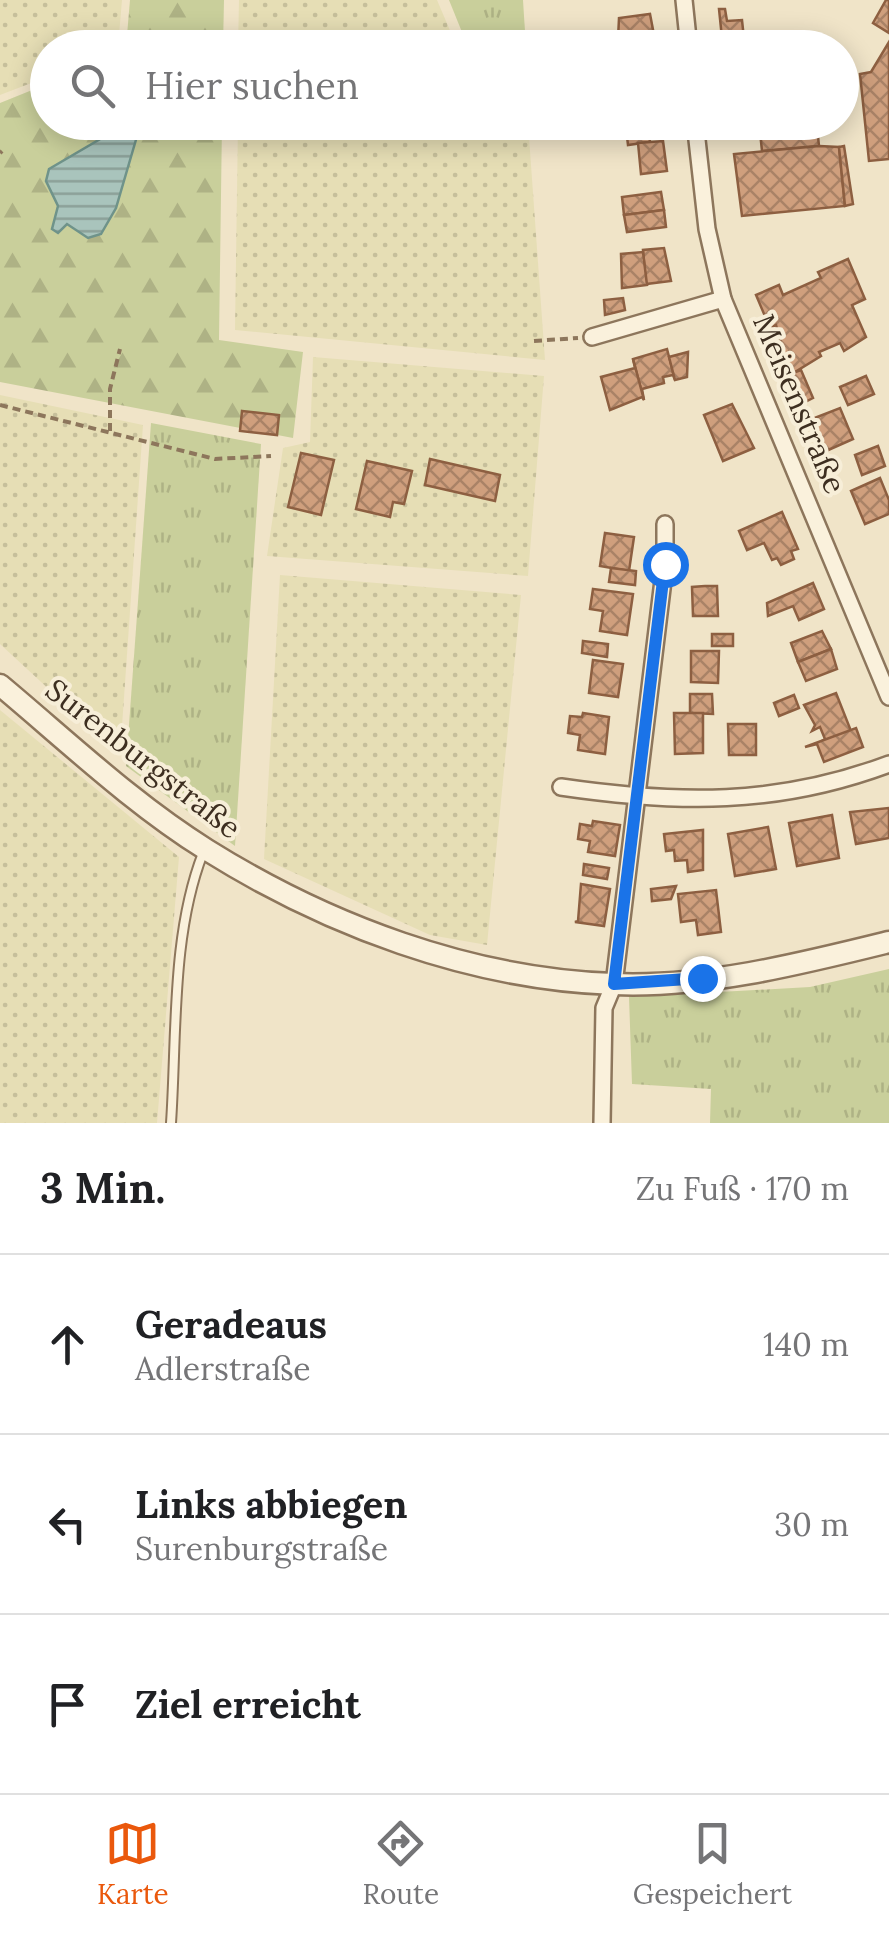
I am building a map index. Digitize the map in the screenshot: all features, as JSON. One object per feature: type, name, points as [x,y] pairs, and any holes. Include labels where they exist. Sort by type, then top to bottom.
[{"type":"street","points":[[684,0],[687,30]]},
{"type":"street","name":"Meisenstraße","points":[[697,140],[707,229],[723,299],[889,697]]},
{"type":"street","points":[[592,337],[723,299]]},
{"type":"street","points":[[602,1123],[604,1008],[614,984],[638,798],[665,564],[665,524]]},
{"type":"street","name":"Surenburgstraße","points":[[0,685],[205,849],[310,906],[388,939],[493,967],[614,984],[792,966],[889,942]]},
{"type":"street","points":[[561,787],[638,798],[740,800],[840,782],[889,764]]},
{"type":"lane","points":[[171,1123],[185,925],[192,881],[205,849]]},
{"type":"path","points":[[534,341],[592,337]]},
{"type":"path","points":[[110,431],[110,389],[120,350]]},
{"type":"path","points":[[0,405],[215,460],[271,456]]},
{"type":"shaded area","points":[[0,0],[122,0],[119,30],[30,30],[30,84],[0,95]]},
{"type":"shaded area","points":[[239,0],[437,0],[450,30],[238,30]]},
{"type":"shaded area","points":[[238,140],[529,140],[545,360],[235,330]]},
{"type":"shaded area","points":[[313,357],[544,376],[528,576],[267,556],[283,448],[310,442]]},
{"type":"shaded area","points":[[0,395],[143,425],[120,755],[0,644]]},
{"type":"shaded area","points":[[280,575],[521,595],[487,945],[430,935],[264,859]]},
{"type":"shaded area","points":[[0,710],[179,857],[157,1123],[0,1123]]},
{"type":"green space","points":[[130,0],[224,0],[223,30],[127,30]]},
{"type":"green space","points":[[449,0],[523,0],[525,30],[461,30]]},
{"type":"green space","points":[[30,91],[30,140],[222,140],[219,340],[303,352],[293,438],[0,382],[0,103]]},
{"type":"green space","points":[[151,423],[261,444],[235,846],[126,766]]},
{"type":"green space","points":[[889,969],[889,1123],[710,1123],[711,1089],[632,1084],[629,997],[810,987]]},
{"type":"water","points":[[99,140],[136,140],[116,208],[101,234],[88,238],[67,224],[58,233],[52,229],[58,206],[46,181],[49,169]]},
{"type":"building","points":[[889,0],[889,33],[873,23]]},
{"type":"building","points":[[719,9],[725,9],[727,21],[742,20],[743,30],[721,30]]},
{"type":"building","points":[[650,14],[653,30],[618,30],[619,18]]},
{"type":"building","points":[[889,42],[889,159],[869,161],[860,74],[871,72]]},
{"type":"building","points":[[627,140],[650,140],[650,142],[628,145]]},
{"type":"building","points":[[761,140],[818,140],[819,146],[762,151]]},
{"type":"building","points":[[663,141],[667,171],[641,174],[638,143]]},
{"type":"building","points":[[844,146],[853,204],[845,206],[839,147]]},
{"type":"building","points":[[839,147],[845,206],[742,216],[734,154]]},
{"type":"building","points":[[661,192],[664,210],[624,215],[622,197]]},
{"type":"building","points":[[664,210],[666,227],[627,232],[624,215]]},
{"type":"building","points":[[664,248],[671,281],[646,284],[643,250]]},
{"type":"building","points":[[643,252],[647,285],[622,288],[621,254]]},
{"type":"building","points":[[848,259],[865,299],[852,305],[866,337],[844,351],[840,343],[819,352],[821,356],[790,375],[776,325],[770,328],[756,295],[779,285],[783,295],[821,278],[818,272]]},
{"type":"building","points":[[623,298],[625,310],[605,315],[604,300]]},
{"type":"building","points":[[667,349],[675,380],[673,375],[663,377],[664,383],[642,389],[644,400],[633,359]]},
{"type":"building","points":[[688,352],[687,377],[675,380],[669,357]]},
{"type":"building","points":[[633,359],[644,400],[642,397],[610,410],[601,377],[635,368]]},
{"type":"building","points":[[801,370],[813,398],[803,403],[790,374]]},
{"type":"building","points":[[866,376],[874,394],[848,405],[840,387]]},
{"type":"building","points":[[732,404],[754,448],[723,461],[704,415]]},
{"type":"building","points":[[840,408],[853,439],[826,451],[812,419]]},
{"type":"building","points":[[242,411],[279,415],[277,435],[240,431]]},
{"type":"building","points":[[878,446],[885,466],[862,475],[855,455]]},
{"type":"building","points":[[301,453],[334,460],[321,515],[288,507]]},
{"type":"building","points":[[430,459],[500,475],[495,501],[425,485]]},
{"type":"building","points":[[367,461],[412,471],[404,504],[393,502],[390,517],[356,509]]},
{"type":"building","points":[[880,478],[889,500],[889,514],[865,524],[851,491]]},
{"type":"building","points":[[782,512],[798,549],[791,551],[794,559],[781,565],[777,558],[772,560],[764,543],[747,550],[739,531]]},
{"type":"building","points":[[605,533],[634,537],[629,571],[600,566]]},
{"type":"building","points":[[611,568],[636,571],[635,585],[609,582]]},
{"type":"building","points":[[813,583],[824,609],[799,620],[793,606],[768,616],[767,603]]},
{"type":"building","points":[[717,586],[718,616],[693,616],[692,587]]},
{"type":"building","points":[[593,589],[633,594],[627,635],[600,631],[603,611],[590,609]]},
{"type":"building","points":[[822,631],[831,649],[798,662],[791,643]]},
{"type":"building","points":[[712,634],[733,634],[733,646],[712,646]]},
{"type":"building","points":[[583,641],[608,644],[607,657],[582,653]]},
{"type":"building","points":[[831,649],[837,669],[806,681],[798,662]]},
{"type":"building","points":[[691,651],[719,651],[718,683],[691,682]]},
{"type":"building","points":[[593,660],[623,664],[618,697],[589,693]]},
{"type":"building","points":[[836,693],[851,731],[817,744],[825,739],[820,727],[812,731],[815,725],[804,705]]},
{"type":"building","points":[[690,694],[712,694],[713,714],[690,713]]},
{"type":"building","points":[[794,695],[799,708],[779,716],[774,703]]},
{"type":"building","points":[[583,713],[609,717],[605,754],[578,750],[580,735],[568,733],[570,716],[582,717]]},
{"type":"building","points":[[674,713],[703,713],[703,753],[675,754]]},
{"type":"building","points":[[728,724],[756,724],[756,755],[729,755]]},
{"type":"building","points":[[856,728],[863,747],[824,762],[817,744],[805,747]]},
{"type":"building","points":[[889,808],[889,838],[856,844],[850,812]]},
{"type":"building","points":[[832,815],[839,858],[797,866],[789,823]]},
{"type":"building","points":[[593,821],[620,825],[615,856],[588,852],[590,841],[578,839],[580,824],[592,826]]},
{"type":"building","points":[[768,827],[776,869],[735,876],[728,834]]},
{"type":"building","points":[[703,830],[703,870],[688,872],[687,860],[675,861],[674,850],[666,851],[664,834]]},
{"type":"building","points":[[584,864],[609,868],[607,879],[583,875]]},
{"type":"building","points":[[581,884],[610,889],[604,926],[575,922]]},
{"type":"building","points":[[676,886],[671,899],[652,901],[651,889]]},
{"type":"building","points":[[716,890],[721,932],[698,935],[696,920],[681,922],[678,894]]},
{"type":"route","points":[[665,564],[614,984],[702,978]]}]
